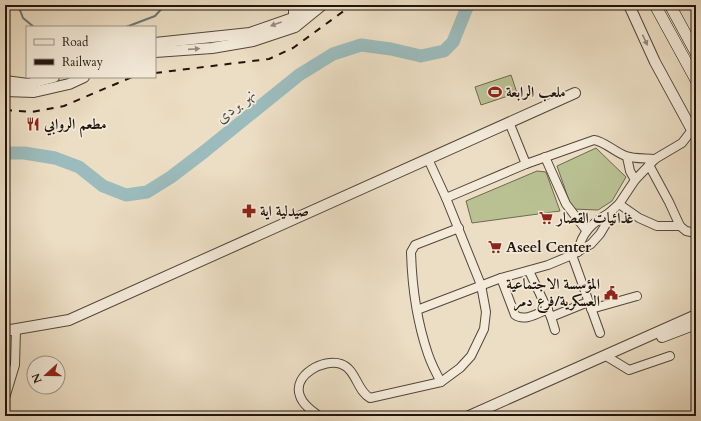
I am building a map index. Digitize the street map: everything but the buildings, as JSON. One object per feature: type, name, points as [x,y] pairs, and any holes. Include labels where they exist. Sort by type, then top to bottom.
[{"type":"main road","points":[[655,5],[696,80]]},
{"type":"main road","points":[[670,5],[696,54]]},
{"type":"street","points":[[293,5],[293,18]]},
{"type":"street","points":[[156,43],[250,33],[293,18],[309,5]]},
{"type":"street","points":[[156,52],[212,48],[253,41],[295,27],[322,5]]},
{"type":"street","points":[[600,333],[575,253],[582,236],[586,230],[619,204],[635,180],[652,162],[682,143],[695,128],[655,62],[629,5]]},
{"type":"street","points":[[5,81],[28,84],[50,78]]},
{"type":"street","points":[[5,91],[34,92],[69,84],[82,78]]},
{"type":"street","points":[[5,331],[69,320],[575,93]]},
{"type":"street","points":[[509,122],[526,164]]},
{"type":"street","points":[[446,198],[526,164],[594,140],[627,157],[652,162]]},
{"type":"street","points":[[545,157],[566,204],[586,230]]},
{"type":"street","points":[[627,157],[635,180]]},
{"type":"street","points":[[319,416],[308,408],[299,396],[299,384],[308,372],[320,365],[333,362],[343,364],[350,370],[365,396],[370,398],[441,382],[460,368],[471,356],[484,329],[486,312],[481,285],[459,228],[428,159]]},
{"type":"street","points":[[652,162],[680,226],[686,231],[696,233]]},
{"type":"street","points":[[619,204],[639,218],[657,226],[680,226]]},
{"type":"street","points":[[417,310],[481,285],[529,271],[575,253],[591,244],[600,234],[606,224],[609,213]]},
{"type":"street","points":[[441,382],[428,355],[417,310],[411,252],[415,244],[459,228]]},
{"type":"street","points":[[529,271],[556,330]]},
{"type":"street","points":[[501,278],[515,315],[524,319],[637,296]]},
{"type":"street","points":[[469,416],[624,348],[647,343],[692,326],[696,315]]},
{"type":"street","points":[[5,398],[15,365],[16,329]]},
{"type":"street","points":[[606,356],[629,370],[670,356]]},
{"type":"green space","points":[[511,75],[517,93],[481,105],[475,87]]},
{"type":"green space","points":[[596,148],[626,177],[612,201],[598,210],[572,209],[557,166]]},
{"type":"green space","points":[[537,171],[546,172],[560,211],[472,223],[466,201]]},
{"type":"waterway","points":[[18,5],[23,18],[33,26]]},
{"type":"waterway","points":[[129,26],[155,16],[165,5]]},
{"type":"waterway","name":"نهر بردى","points":[[5,153],[24,153],[55,158],[79,167],[103,186],[126,195],[147,192],[171,177],[205,151],[299,75],[333,54],[361,45],[391,49],[421,56],[444,51],[453,42],[468,5]]},
{"type":"railway","points":[[156,73],[269,59],[293,48],[352,5]]},
{"type":"railway","points":[[5,110],[32,112],[64,106],[130,78]]},
{"type":"place","name":"ملعب الرابعة","points":[[495,92]]},
{"type":"place","name":"مطعم الروابي","points":[[33,124]]},
{"type":"place","name":"صيدلية اية","points":[[249,211]]},
{"type":"place","name":"غذائيات القصار","points":[[546,218]]},
{"type":"place","name":"Aseel Center","points":[[495,247]]},
{"type":"place","name":"المؤسسة الاجتماعية العسكرية/فرع دمر","points":[[611,293]]}]
